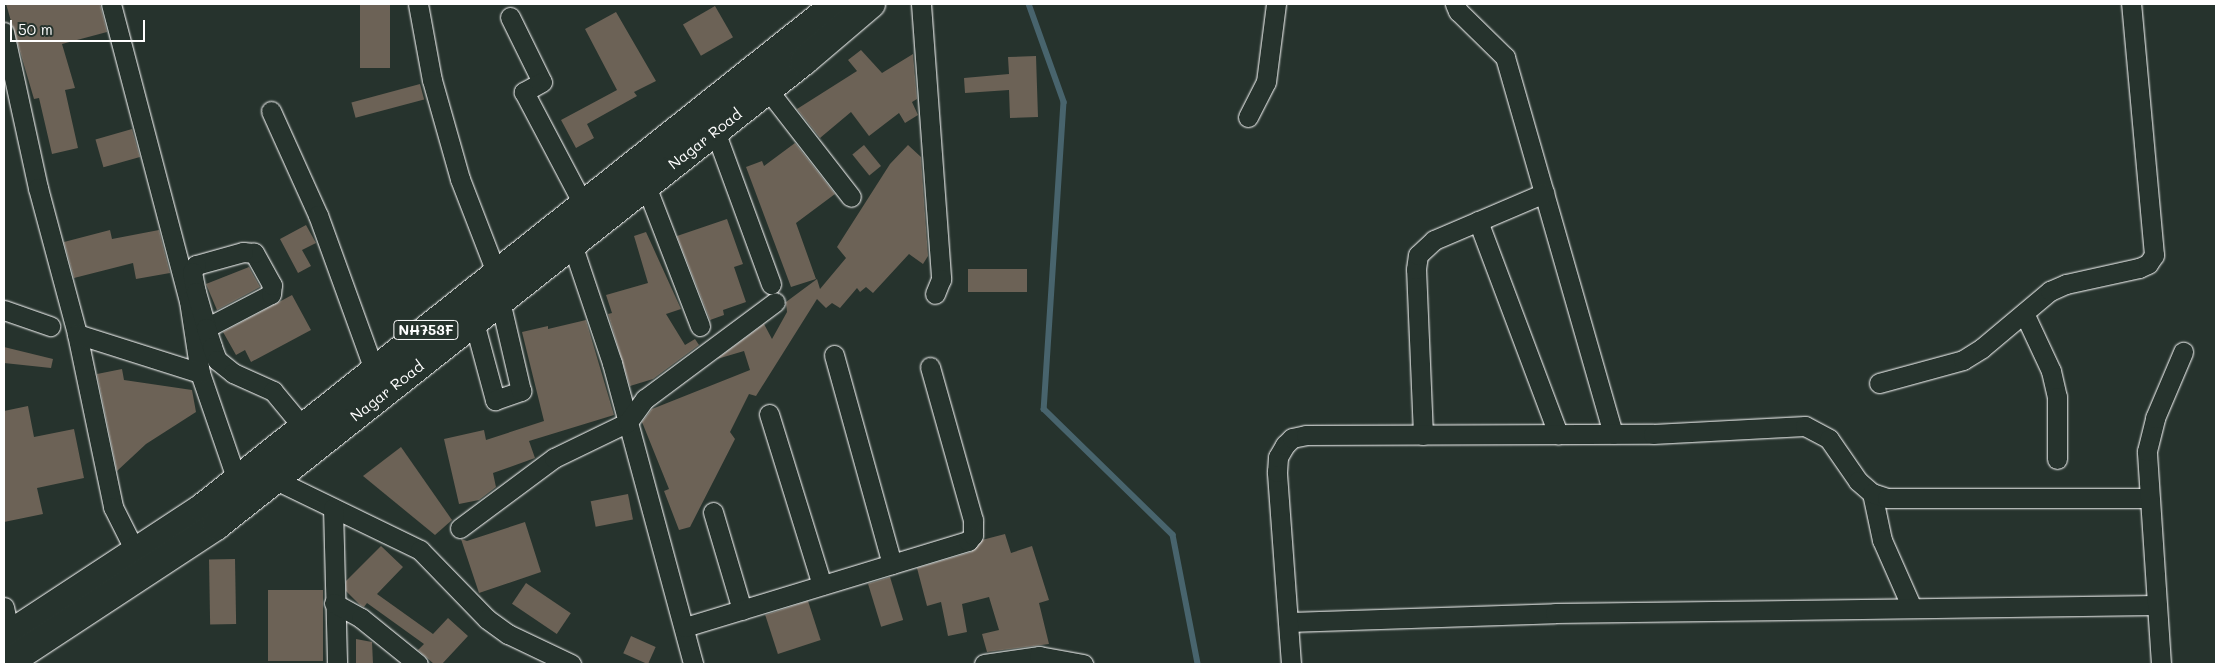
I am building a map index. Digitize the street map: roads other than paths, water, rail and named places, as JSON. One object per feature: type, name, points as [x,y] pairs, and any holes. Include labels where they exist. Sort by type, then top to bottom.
[{"type":"highway","name":"Nagar Road","points":[[6,664],[115,595],[242,491],[302,426],[584,206],[836,4]]},
{"type":"highway","name":"Nagar Road","points":[[7,637],[202,508],[242,491],[276,480],[768,90],[871,4]]},
{"type":"street","points":[[110,4],[189,302],[200,373],[242,491]]},
{"type":"street","points":[[418,4],[432,80],[460,179],[497,274]]},
{"type":"street","points":[[921,4],[941,280],[935,294]]},
{"type":"street","points":[[1248,117],[1266,82],[1276,4]]},
{"type":"street","points":[[1454,4],[1458,11],[1504,57],[1614,434]]},
{"type":"street","points":[[1879,382],[1963,360],[2050,292],[2066,284],[2139,268],[2148,264],[2154,255],[2131,4]]},
{"type":"street","points":[[510,17],[542,82],[524,92],[584,206]]},
{"type":"street","points":[[4,32],[38,188],[77,334],[113,508],[136,553]]},
{"type":"street","points":[[768,90],[851,197]]},
{"type":"street","points":[[271,111],[318,215],[374,370]]},
{"type":"street","points":[[460,528],[554,458],[628,422],[645,399],[773,293],[715,131]]},
{"type":"street","points":[[646,186],[700,326]]},
{"type":"street","points":[[1423,435],[1416,269],[1418,255],[1434,240],[1544,193]]},
{"type":"street","points":[[1478,221],[1558,434]]},
{"type":"street","points":[[572,244],[628,422],[693,664]]},
{"type":"street","points":[[206,328],[271,294],[272,285],[254,253],[243,252],[193,268],[192,275],[206,328],[217,360],[224,368],[273,391],[302,426]]},
{"type":"street","points":[[474,322],[494,400],[521,391],[500,301]]},
{"type":"street","points":[[4,310],[50,326]]},
{"type":"street","points":[[2024,313],[2050,370],[2055,388],[2058,418],[2057,459]]},
{"type":"street","points":[[77,334],[200,373]]},
{"type":"street","points":[[2161,664],[2148,498],[2147,452],[2151,433],[2183,352]]},
{"type":"street","points":[[834,355],[892,564]]},
{"type":"street","points":[[684,627],[968,541],[973,535],[973,520],[930,367]]},
{"type":"street","points":[[769,414],[822,585]]},
{"type":"street","points":[[1291,664],[1277,472],[1284,445],[1292,438],[1306,435],[1614,434],[1805,426],[1829,439],[1858,481],[1872,493],[1904,498],[2148,498]]},
{"type":"street","points":[[276,480],[420,550],[487,619],[508,634],[570,664]]},
{"type":"street","points":[[1872,493],[1882,540],[1912,608]]},
{"type":"street","points":[[333,508],[337,664]]},
{"type":"street","points":[[713,512],[742,610]]},
{"type":"street","points":[[334,602],[360,618],[418,664]]},
{"type":"street","points":[[1289,622],[1555,613],[2156,605]]},
{"type":"street","points":[[4,607],[7,637]]},
{"type":"street","points":[[984,664],[1039,656],[1083,664]]},
{"type":"waterway","points":[[1029,4],[1064,102],[1044,409],[1173,535],[1198,664]]}]
